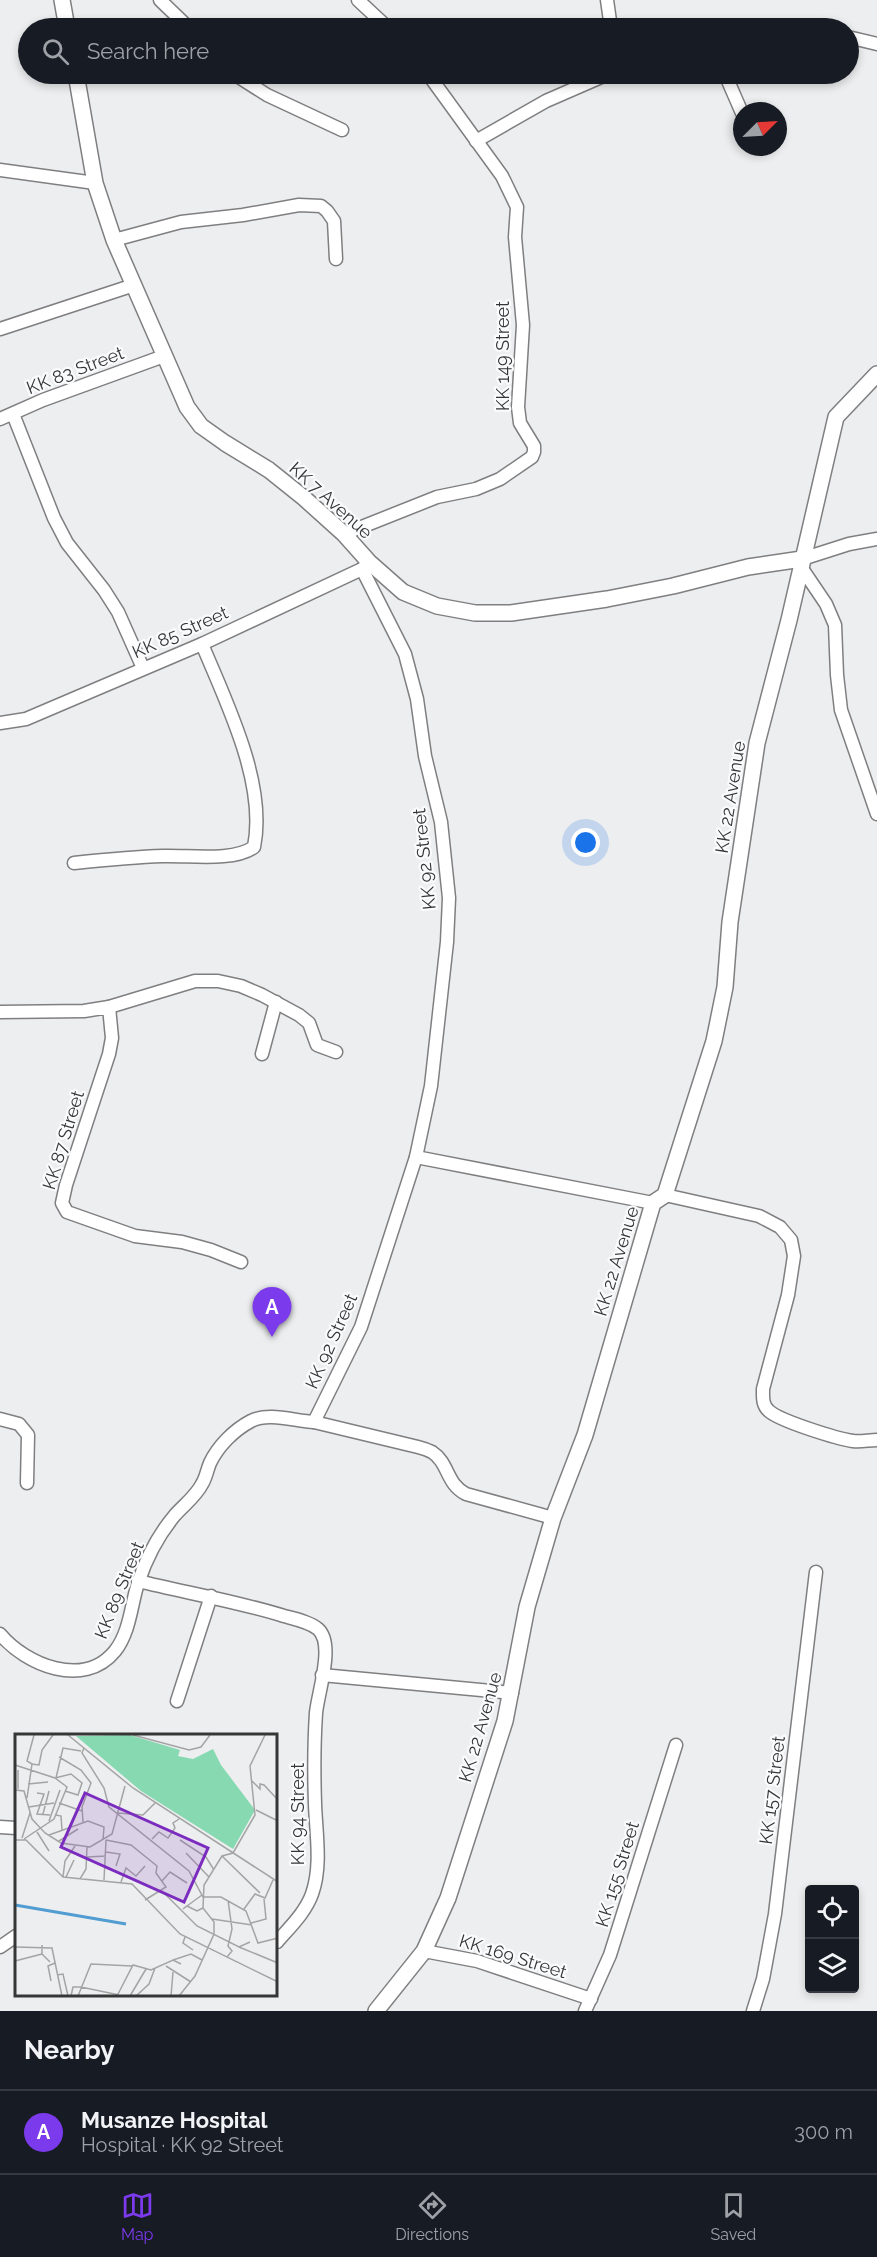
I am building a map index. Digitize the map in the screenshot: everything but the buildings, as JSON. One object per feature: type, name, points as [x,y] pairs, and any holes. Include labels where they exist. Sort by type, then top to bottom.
[{"type":"street","points":[[62,0],[65,18]]},
{"type":"street","points":[[160,0],[179,18]]},
{"type":"street","points":[[358,0],[377,18]]},
{"type":"street","points":[[607,0],[610,18]]},
{"type":"street","points":[[859,40],[877,44]]},
{"type":"street","name":"KK 7 Avenue","points":[[78,84],[95,183],[114,240],[187,407],[201,426],[268,470],[304,498],[344,534],[366,565],[403,592],[437,606],[475,613],[511,613],[607,599],[673,586],[748,567],[802,563]]},
{"type":"street","points":[[250,84],[267,95],[342,130]]},
{"type":"street","name":"KK 149 Street","points":[[344,534],[437,497],[476,489],[501,479],[532,457],[534,452],[534,446],[520,423],[518,407],[523,325],[515,237],[517,207],[502,176],[435,84]]},
{"type":"street","points":[[476,141],[546,101],[585,84]]},
{"type":"street","points":[[729,84],[737,102]]},
{"type":"street","points":[[0,170],[95,183]]},
{"type":"street","points":[[114,240],[181,222],[243,215],[298,205],[321,206],[327,210],[334,221],[336,259]]},
{"type":"street","points":[[0,329],[134,285]]},
{"type":"street","name":"KK 83 Street","points":[[0,419],[43,400],[164,356]]},
{"type":"street","name":"KK 22 Avenue","points":[[376,2011],[424,1951],[448,1898],[512,1693],[527,1607],[553,1518],[585,1435],[659,1199],[714,1041],[725,987],[730,922],[757,743],[836,417],[877,374]]},
{"type":"street","points":[[13,414],[54,518],[67,543],[118,612],[143,668]]},
{"type":"street","points":[[877,539],[849,544],[802,563],[826,604],[835,625],[841,710],[877,814]]},
{"type":"street","name":"KK 85 Street","points":[[0,723],[26,719],[202,644],[366,565]]},
{"type":"street","name":"KK 92 Street","points":[[314,1422],[361,1327],[416,1157],[431,1086],[447,942],[449,898],[441,822],[425,756],[414,684],[405,654],[366,565]]},
{"type":"street","points":[[74,863],[162,856],[246,854],[254,847],[257,833],[253,787],[241,741],[202,644]]},
{"type":"street","points":[[0,1012],[84,1011],[109,1007],[195,981],[218,981],[241,986],[299,1015],[309,1023],[317,1045],[336,1052]]},
{"type":"street","points":[[262,1054],[276,1002]]},
{"type":"street","name":"KK 87 Street","points":[[109,1007],[112,1038],[109,1054],[62,1203],[67,1212],[135,1236],[182,1242],[242,1262]]},
{"type":"street","points":[[416,1157],[759,1216],[780,1227],[791,1240],[794,1256],[788,1295],[763,1389],[763,1402],[768,1411],[780,1417],[838,1438],[855,1441],[877,1440]]},
{"type":"street","name":"KK 89 Street","points":[[2,1642],[34,1662],[62,1670],[83,1670],[102,1664],[115,1651],[125,1634],[138,1581],[164,1529],[202,1485],[210,1463],[219,1448],[234,1433],[252,1421],[265,1416],[314,1422]]},
{"type":"street","points":[[0,1419],[20,1424],[28,1435],[27,1483]]},
{"type":"street","points":[[314,1422],[425,1449],[432,1452],[442,1463],[457,1489],[466,1494],[553,1518]]},
{"type":"street","name":"KK 157 Street","points":[[753,2011],[763,1979],[775,1914],[816,1572]]},
{"type":"street","name":"KK 94 Street","points":[[138,1581],[269,1611],[308,1623],[318,1628],[324,1637],[326,1648],[316,1711],[315,1804],[318,1852],[312,1894],[300,1916],[278,1941]]},
{"type":"street","points":[[177,1701],[211,1596]]},
{"type":"street","points":[[322,1676],[512,1693]]},
{"type":"street","name":"KK 155 Street","points":[[585,2011],[610,1955],[676,1745]]},
{"type":"street","points":[[0,1827],[15,1828]]},
{"type":"street","points":[[0,1947],[15,1937]]},
{"type":"street","name":"KK 169 Street","points":[[424,1951],[477,1961],[591,1999]]},
{"type":"place","name":"Musanze Hospital","points":[[272,1337]]}]
